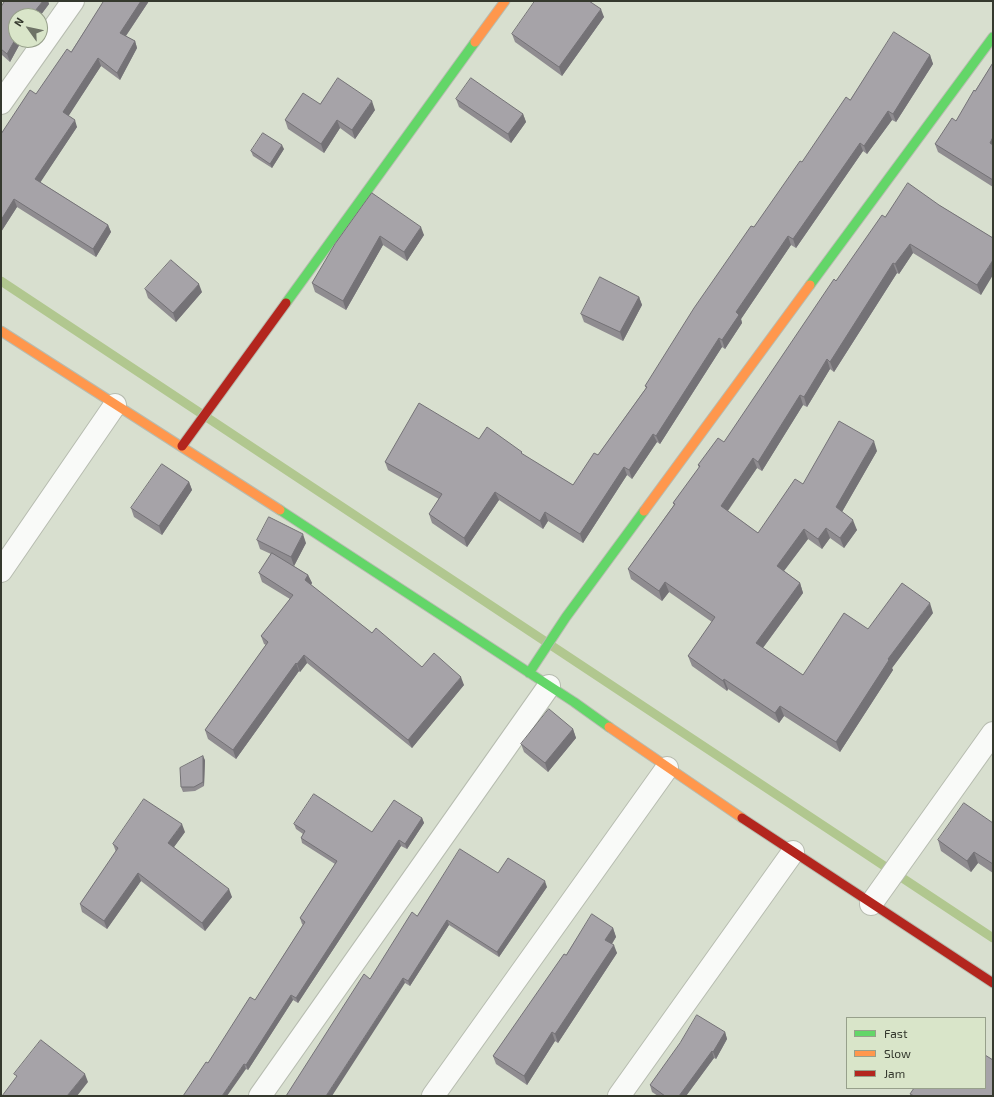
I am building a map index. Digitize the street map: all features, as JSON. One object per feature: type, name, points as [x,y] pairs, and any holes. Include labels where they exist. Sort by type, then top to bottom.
[{"type":"street","points":[[1,103],[73,1]]},
{"type":"street","points":[[182,446],[505,1]]},
{"type":"street","points":[[529,673],[566,617],[993,38]]},
{"type":"street","points":[[1,331],[115,405],[182,446],[549,686],[667,768],[793,852],[876,896],[993,983]]},
{"type":"street","points":[[1,571],[115,405]]},
{"type":"street","points":[[260,1096],[549,686]]},
{"type":"street","points":[[876,896],[993,733]]},
{"type":"street","points":[[433,1096],[667,768]]},
{"type":"street","points":[[618,1096],[793,852]]},
{"type":"building","points":[[5,1],[43,1],[37,8],[8,8],[8,48],[10,48],[7,54],[1,49],[1,7]]},
{"type":"building","points":[[104,1],[141,1],[120,33],[135,41],[117,73],[98,58],[63,112],[75,120],[35,179],[108,225],[93,249],[14,199],[1,220],[1,134],[30,90],[36,94],[67,49],[71,52]]},
{"type":"building","points":[[535,1],[589,1],[601,9],[559,67],[512,34]]},
{"type":"building","points":[[894,32],[930,55],[893,114],[888,111],[864,146],[860,143],[793,239],[788,236],[736,312],[739,315],[722,340],[719,338],[656,436],[653,434],[629,470],[624,467],[580,534],[545,512],[540,521],[495,492],[464,538],[429,514],[442,494],[385,462],[419,403],[479,439],[487,427],[522,452],[521,453],[573,485],[594,453],[598,455],[647,387],[645,386],[694,308],[751,226],[754,227],[800,161],[802,162],[846,97],[850,100]]},
{"type":"building","points":[[993,63],[993,137],[990,143],[993,145],[993,180],[935,144],[952,118],[956,121],[974,90],[975,91]]},
{"type":"building","points":[[338,78],[372,101],[352,130],[337,120],[321,144],[285,120],[303,93],[320,104]]},
{"type":"building","points":[[471,78],[523,114],[508,134],[456,99]]},
{"type":"building","points":[[263,133],[282,145],[270,164],[251,151]]},
{"type":"building","points":[[908,183],[939,205],[993,238],[993,260],[977,285],[910,244],[895,264],[893,263],[830,362],[827,359],[804,397],[800,395],[758,462],[753,458],[721,506],[758,533],[795,479],[803,484],[839,421],[874,441],[836,507],[853,520],[840,538],[826,528],[818,539],[804,529],[777,566],[800,583],[756,643],[803,675],[844,613],[868,629],[902,583],[930,603],[888,659],[889,660],[836,742],[780,706],[775,713],[724,679],[723,681],[688,656],[715,617],[665,582],[659,591],[628,569],[675,504],[673,503],[700,466],[698,465],[718,438],[724,442],[834,279],[836,281],[882,215],[885,217]]},
{"type":"building","points":[[372,193],[421,227],[404,252],[380,236],[343,301],[312,283],[335,244]]},
{"type":"building","points":[[171,260],[199,284],[173,313],[145,289]]},
{"type":"building","points":[[600,277],[639,297],[620,332],[581,314]]},
{"type":"building","points":[[162,464],[189,482],[159,526],[131,508]]},
{"type":"building","points":[[269,517],[303,534],[291,557],[257,540]]},
{"type":"building","points":[[272,553],[308,575],[305,580],[372,633],[376,628],[422,667],[434,653],[461,677],[408,740],[304,655],[297,664],[296,663],[233,750],[205,730],[268,642],[261,636],[293,595],[259,573]]},
{"type":"building","points":[[549,709],[573,729],[545,763],[521,744]]},
{"type":"building","points":[[203,756],[203,782],[194,787],[181,787],[180,768]]},
{"type":"building","points":[[314,794],[372,832],[394,800],[422,818],[405,844],[399,840],[296,998],[291,995],[246,1065],[244,1064],[222,1096],[183,1096],[206,1062],[208,1063],[250,997],[255,1000],[305,922],[300,918],[337,861],[301,838],[305,831],[294,824]]},
{"type":"building","points":[[144,799],[182,824],[168,843],[229,889],[202,923],[138,873],[104,921],[80,904],[118,848],[113,844]]},
{"type":"building","points":[[964,803],[993,823],[993,864],[974,852],[967,861],[938,840]]},
{"type":"building","points":[[460,849],[498,873],[508,858],[545,881],[497,952],[447,920],[408,981],[403,978],[326,1096],[286,1096],[364,974],[370,979],[412,912],[417,916]]},
{"type":"building","points":[[592,914],[613,928],[605,940],[614,945],[555,1034],[552,1032],[524,1076],[493,1056],[564,954],[566,955]]},
{"type":"building","points":[[697,1015],[725,1032],[713,1052],[712,1051],[679,1096],[665,1096],[650,1085],[680,1043]]},
{"type":"building","points":[[41,1040],[85,1074],[67,1096],[2,1096],[17,1076],[14,1074]]},
{"type":"building","points":[[986,1056],[993,1060],[993,1096],[914,1096],[910,1094],[913,1089],[986,1089]]},
{"type":"waterway","points":[[1,281],[993,938]]},
{"type":"traffic: fast","points":[[810,285],[993,37]]},
{"type":"traffic: fast","points":[[286,303],[475,42]]},
{"type":"traffic: fast","points":[[280,510],[574,702],[609,727]]},
{"type":"traffic: fast","points":[[529,673],[566,617],[644,511]]},
{"type":"traffic: slow","points":[[475,42],[505,1]]},
{"type":"traffic: slow","points":[[644,511],[810,285]]},
{"type":"traffic: slow","points":[[1,331],[280,510]]},
{"type":"traffic: slow","points":[[609,727],[742,818]]},
{"type":"traffic: jam","points":[[182,446],[286,303]]},
{"type":"traffic: jam","points":[[742,818],[993,983]]}]
